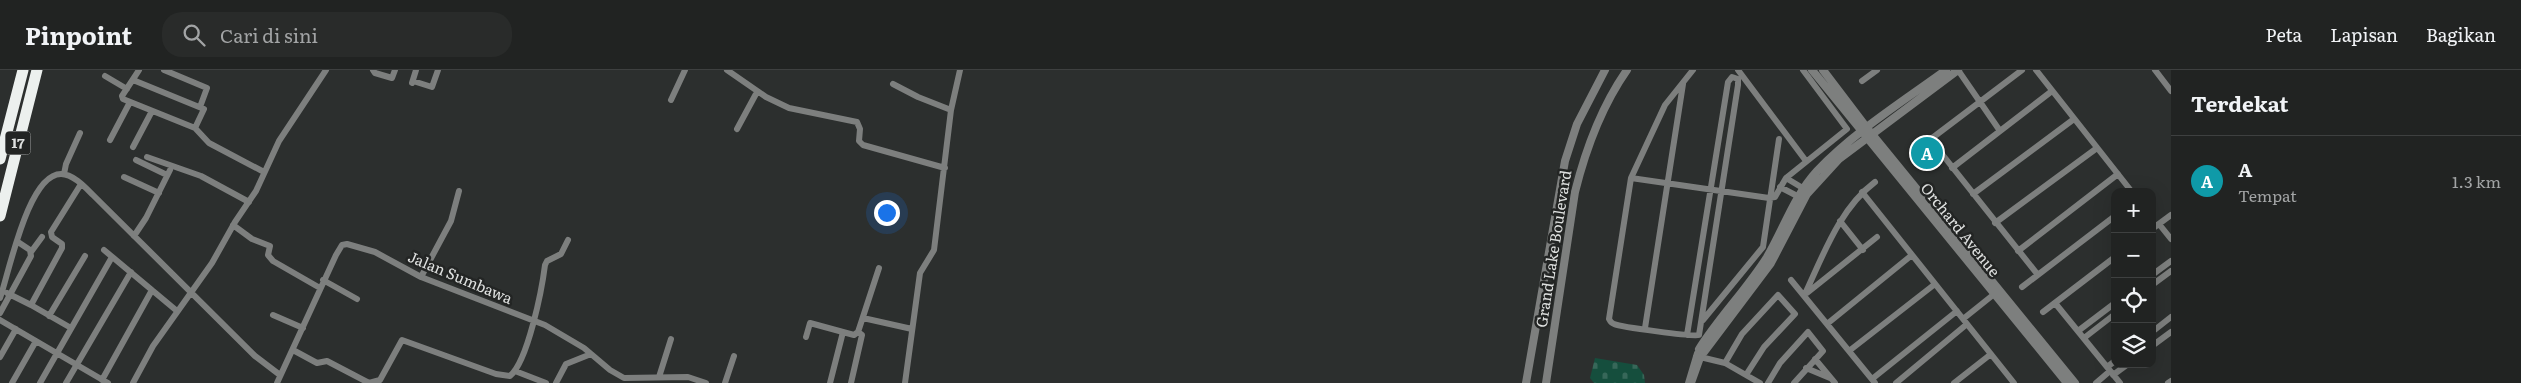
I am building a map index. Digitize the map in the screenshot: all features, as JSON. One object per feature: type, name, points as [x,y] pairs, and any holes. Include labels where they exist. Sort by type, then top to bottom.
[{"type":"highway","name":"17","points":[[0,159],[23,70]]},
{"type":"highway","name":"17","points":[[0,216],[37,70]]},
{"type":"street","points":[[139,70],[122,99],[195,128],[209,143],[264,172]]},
{"type":"street","points":[[164,70],[207,88],[200,107]]},
{"type":"street","points":[[134,383],[153,346],[212,263],[233,225],[249,202],[279,141],[326,70]]},
{"type":"street","points":[[373,70],[375,73],[392,78],[395,70]]},
{"type":"street","points":[[416,70],[413,83],[432,87],[438,70]]},
{"type":"street","points":[[671,100],[685,70]]},
{"type":"street","points":[[728,70],[757,92],[796,111],[857,122],[860,129],[859,142],[863,145],[945,168]]},
{"type":"street","points":[[904,383],[920,271],[933,254],[952,110],[960,70]]},
{"type":"street","name":"Grand Lake Boulevard","points":[[1526,383],[1530,369],[1565,161],[1578,124],[1605,70]]},
{"type":"street","name":"Grand Lake Boulevard","points":[[1545,382],[1575,192],[1582,164],[1605,106],[1628,70]]},
{"type":"street","points":[[1687,335],[1728,82],[1732,77],[1738,79],[1738,86],[1703,321],[1699,336],[1687,335],[1614,324],[1608,319],[1631,178],[1646,141],[1665,105],[1684,84],[1693,70]]},
{"type":"street","points":[[1738,70],[1806,161]]},
{"type":"street","points":[[1631,178],[1721,192],[1769,198],[1775,196],[1786,178],[1847,129],[1803,70]]},
{"type":"street","name":"Orchard Avenue","points":[[1812,70],[1867,132],[2067,383]]},
{"type":"street","name":"Orchard Avenue","points":[[1823,70],[1867,132]]},
{"type":"street","points":[[1862,81],[1877,70]]},
{"type":"street","points":[[1688,383],[1700,354],[1771,264],[1806,190],[1867,132],[1946,70]]},
{"type":"street","points":[[1867,132],[1958,70],[2000,132]]},
{"type":"street","points":[[1915,151],[2022,70]]},
{"type":"street","points":[[2036,70],[2129,188]]},
{"type":"street","points":[[2155,70],[2171,92]]},
{"type":"street","points":[[104,76],[127,89]]},
{"type":"street","points":[[133,80],[204,109],[195,128]]},
{"type":"street","points":[[893,84],[918,97],[952,110]]},
{"type":"street","points":[[1645,328],[1684,84]]},
{"type":"street","points":[[1952,168],[2052,91]]},
{"type":"street","points":[[737,129],[757,92]]},
{"type":"street","points":[[110,140],[130,102]]},
{"type":"street","points":[[133,147],[152,111]]},
{"type":"street","points":[[1973,194],[2074,119]]},
{"type":"street","points":[[64,174],[66,164],[80,133]]},
{"type":"street","points":[[1703,321],[1763,247],[1778,139]]},
{"type":"street","points":[[1930,139],[2038,275]]},
{"type":"street","points":[[1995,223],[2097,148]]},
{"type":"street","points":[[147,157],[200,176],[249,202]]},
{"type":"street","points":[[134,236],[168,172],[136,160]]},
{"type":"street","points":[[0,298],[36,193],[50,177],[64,174],[81,184],[255,356],[280,375]]},
{"type":"street","points":[[2018,251],[2118,174]]},
{"type":"street","points":[[124,177],[158,193]]},
{"type":"street","points":[[1786,178],[1806,190]]},
{"type":"street","points":[[1804,296],[1840,222],[1862,192],[1875,182]]},
{"type":"street","points":[[30,305],[62,248],[62,244],[52,237],[51,232],[81,184]]},
{"type":"street","points":[[1780,187],[1801,198]]},
{"type":"street","points":[[422,278],[451,221],[459,191]]},
{"type":"street","points":[[1862,192],[2013,383]]},
{"type":"street","points":[[2156,226],[2171,215]]},
{"type":"street","points":[[2022,287],[2111,219]]},
{"type":"street","points":[[1840,222],[1863,250]]},
{"type":"street","points":[[2159,224],[2171,239]]},
{"type":"street","points":[[233,225],[252,239],[270,246],[268,255],[273,261],[320,288]]},
{"type":"street","points":[[0,313],[29,260],[31,252],[42,237]]},
{"type":"street","points":[[1804,296],[1877,237]]},
{"type":"street","points":[[293,350],[314,362],[327,361],[369,383],[380,380],[402,340],[499,376],[510,376],[515,371],[539,303],[545,265],[547,261],[561,254],[568,240]]},
{"type":"street","points":[[18,242],[31,252]]},
{"type":"street","name":"Jalan Sumbawa","points":[[277,383],[323,280],[341,247],[347,244],[375,252],[422,278],[552,329],[624,378],[688,377],[706,383]]},
{"type":"street","points":[[104,250],[177,311]]},
{"type":"street","points":[[1827,324],[1912,255]]},
{"type":"street","points":[[49,316],[86,256]]},
{"type":"street","points":[[40,383],[112,257]]},
{"type":"street","points":[[2043,312],[2111,260]]},
{"type":"street","points":[[2156,272],[2171,261]]},
{"type":"street","points":[[806,337],[810,323],[854,335],[858,332],[879,268]]},
{"type":"street","points":[[2156,282],[2171,271]]},
{"type":"street","points":[[66,383],[131,272]]},
{"type":"street","points":[[323,280],[357,299]]},
{"type":"street","points":[[1791,280],[1873,381],[1957,312]]},
{"type":"street","points":[[1849,351],[1935,284]]},
{"type":"street","points":[[0,320],[77,365],[100,381],[152,290]]},
{"type":"street","points":[[2,291],[71,328]]},
{"type":"street","points":[[1896,383],[1997,293]]},
{"type":"street","name":"Orchard Avenue","points":[[1997,293],[2075,383]]},
{"type":"street","points":[[1725,363],[1742,334],[1778,295],[1794,314],[1764,347],[1746,375]]},
{"type":"street","points":[[2055,302],[2120,383]]},
{"type":"street","points":[[2078,331],[2111,306]]},
{"type":"street","points":[[273,315],[302,328]]},
{"type":"street","points":[[2084,338],[2111,317]]},
{"type":"street","points":[[2156,329],[2171,317]]},
{"type":"street","points":[[862,318],[912,329]]},
{"type":"street","points":[[0,357],[16,329]]},
{"type":"street","points":[[830,383],[843,332]]},
{"type":"street","points":[[851,383],[862,335],[858,332]]},
{"type":"street","points":[[1768,383],[1780,363],[1808,332],[1823,351],[1794,383]]},
{"type":"street","points":[[2156,343],[2171,332]]},
{"type":"street","points":[[659,377],[671,339]]},
{"type":"street","points":[[12,383],[36,341]]},
{"type":"street","points":[[556,383],[566,364],[591,354]]},
{"type":"street","points":[[1700,354],[1725,363],[1760,383]]},
{"type":"street","points":[[1692,383],[1700,354]]},
{"type":"street","points":[[1954,383],[1991,354]]},
{"type":"street","points":[[725,383],[734,356]]},
{"type":"street","points":[[1815,359],[1833,381]]},
{"type":"street","points":[[1806,368],[1833,381]]},
{"type":"street","points":[[2096,383],[2110,371],[2118,368]]},
{"type":"street","points":[[1530,369],[1531,381],[1533,383]]},
{"type":"street","points":[[515,371],[546,383]]},
{"type":"green space","points":[[1595,358],[1637,365],[1644,375],[1645,383],[1594,383],[1590,378]]},
{"type":"place","name":"A","points":[[1927,153]]}]
